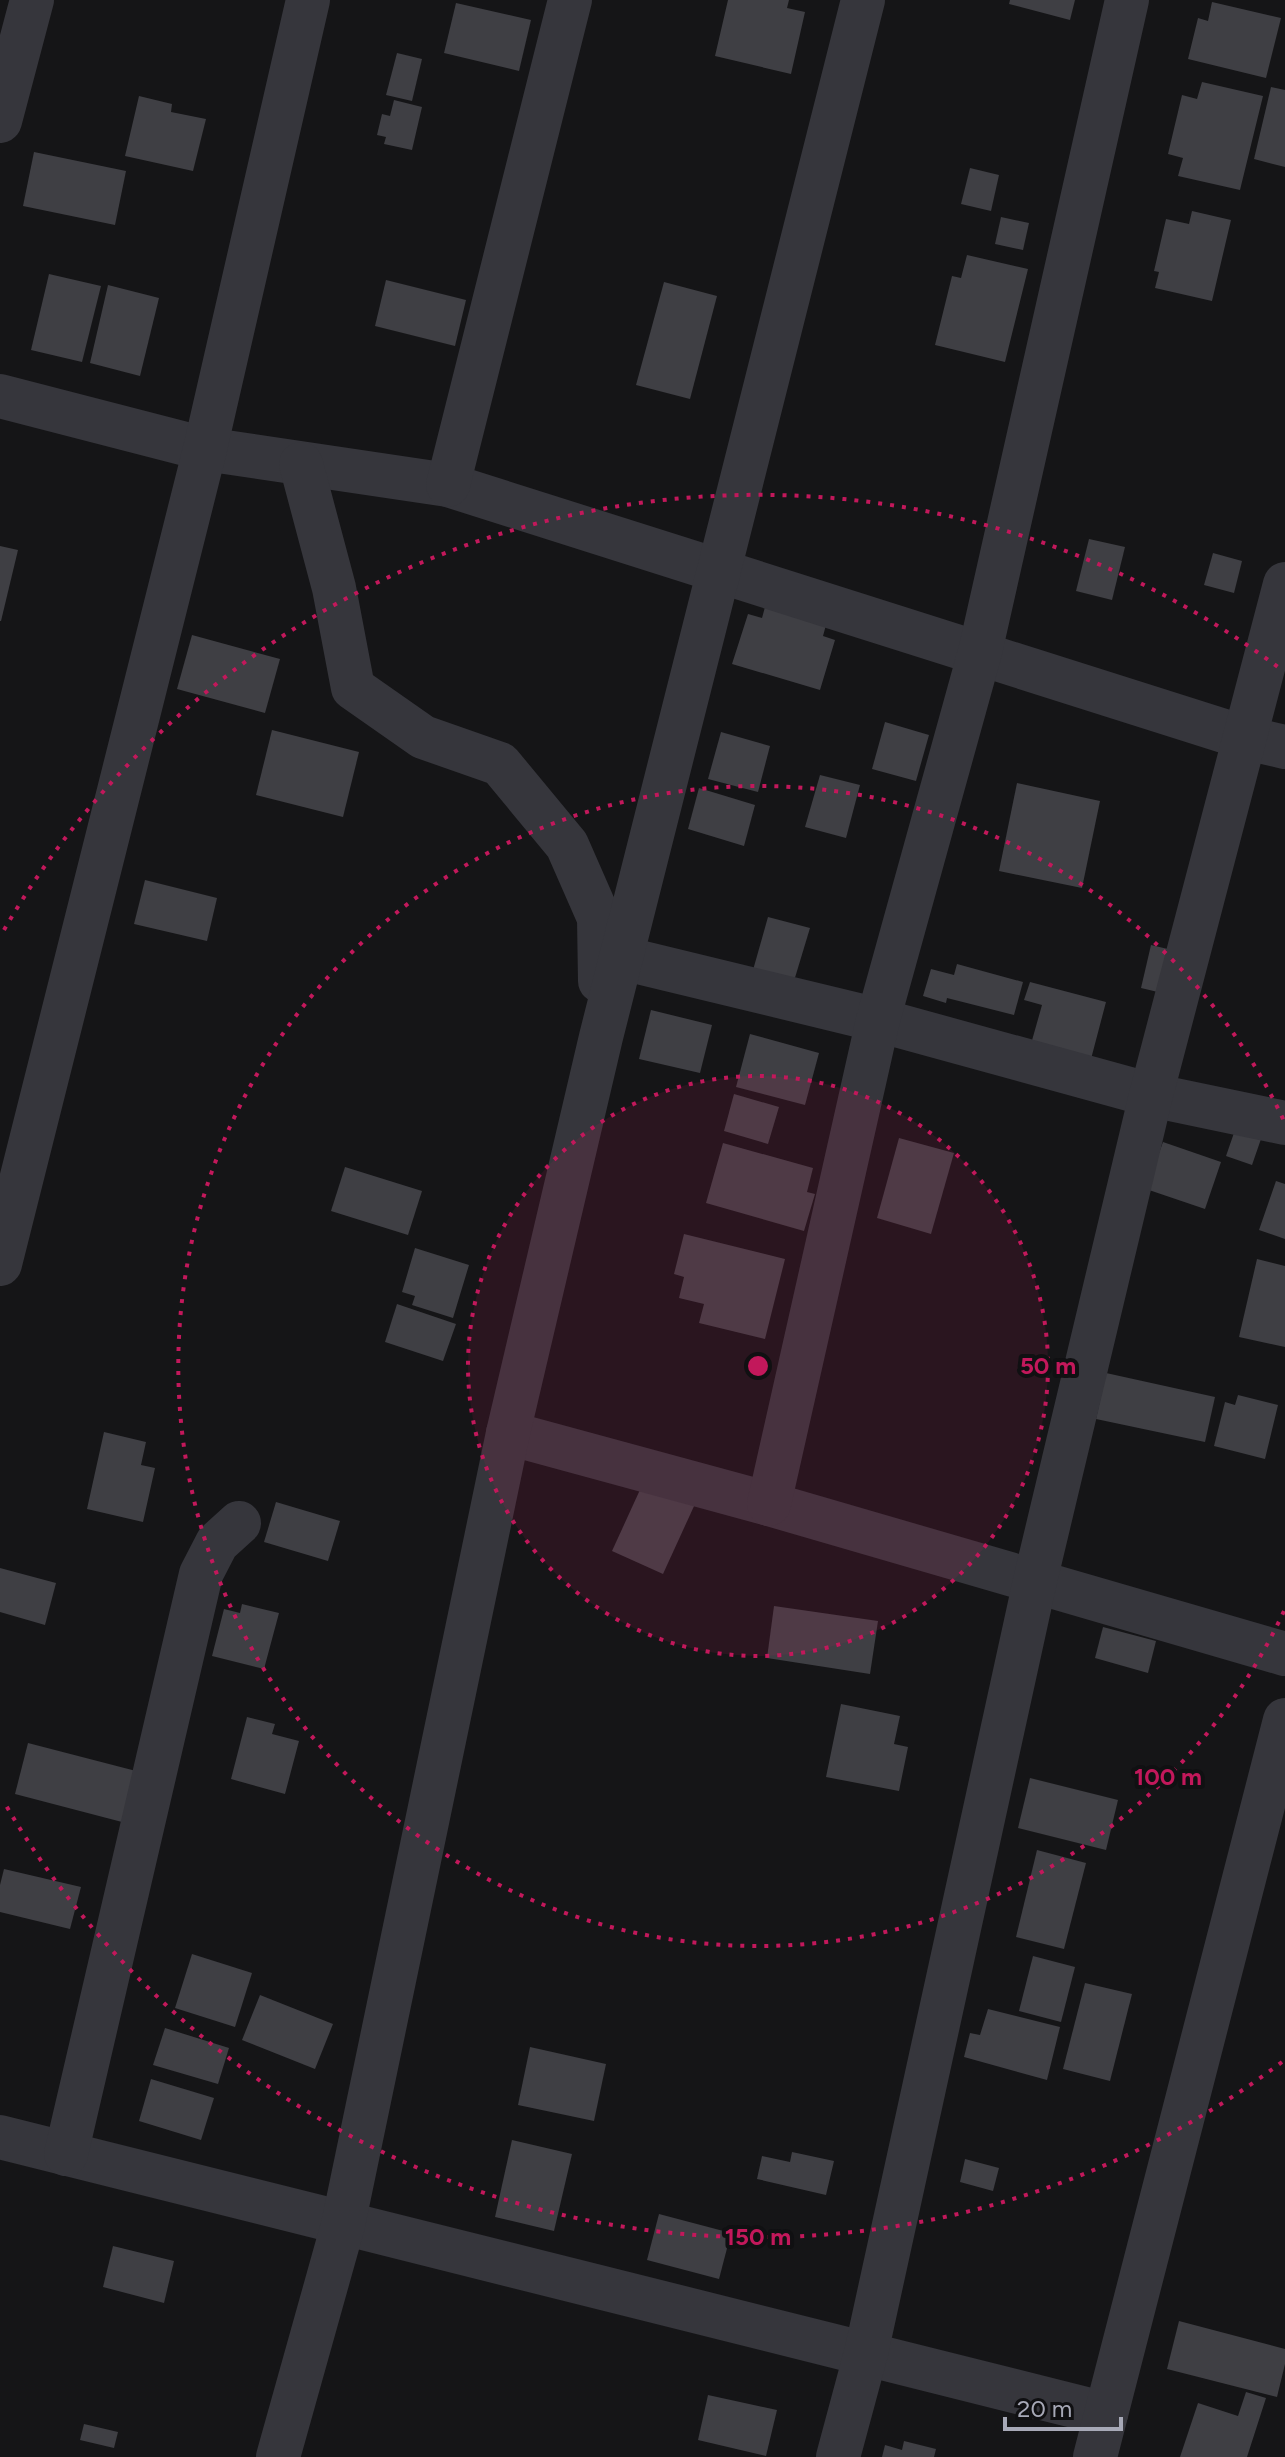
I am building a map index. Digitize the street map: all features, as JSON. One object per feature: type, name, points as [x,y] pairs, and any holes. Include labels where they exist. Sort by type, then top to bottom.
[{"type":"street","points":[[0,121],[10,36],[32,0]]},
{"type":"street","points":[[0,1264],[205,449],[308,0]]},
{"type":"street","points":[[448,485],[570,0]]},
{"type":"street","points":[[278,2457],[343,2225],[508,1433],[601,1037],[863,0]]},
{"type":"street","points":[[769,1504],[878,1020],[980,652],[1127,0]]},
{"type":"street","points":[[0,396],[205,449],[448,485],[1266,743]]},
{"type":"street","points":[[301,464],[334,588],[353,688],[423,737],[500,764],[567,845],[599,918],[601,1037]]},
{"type":"street","points":[[838,2457],[866,2353],[1035,1581],[1151,1095],[1266,743],[1285,584]]},
{"type":"street","points":[[622,958],[878,1020],[1151,1095],[1285,1123]]},
{"type":"street","points":[[508,1433],[769,1504],[1285,1654]]},
{"type":"street","points":[[66,2154],[201,1574],[217,1543],[239,1523]]},
{"type":"street","points":[[1095,2457],[1285,1720]]},
{"type":"street","points":[[0,2137],[1106,2414]]},
{"type":"building","points":[[728,0],[789,0],[787,8],[805,12],[791,74],[715,56]]},
{"type":"building","points":[[1010,0],[1075,0],[1070,20],[1009,4]]},
{"type":"building","points":[[1212,2],[1281,18],[1266,78],[1188,59],[1198,18],[1208,21]]},
{"type":"building","points":[[456,3],[531,20],[519,71],[444,53]]},
{"type":"building","points":[[397,53],[422,59],[412,101],[386,95]]},
{"type":"building","points":[[1202,82],[1263,96],[1240,190],[1178,176],[1183,158],[1168,154],[1182,95],[1197,99]]},
{"type":"building","points":[[1271,87],[1285,90],[1285,167],[1254,159]]},
{"type":"building","points":[[139,96],[172,104],[171,112],[206,119],[193,171],[125,156]]},
{"type":"building","points":[[394,100],[422,107],[412,150],[384,144],[386,137],[377,135],[382,114],[390,116]]},
{"type":"building","points":[[34,152],[126,171],[115,225],[23,206]]},
{"type":"building","points":[[970,168],[999,175],[991,211],[961,204]]},
{"type":"building","points":[[1192,211],[1231,220],[1212,301],[1155,288],[1159,272],[1154,271],[1166,219],[1189,224]]},
{"type":"building","points":[[1001,217],[1029,223],[1023,250],[995,244]]},
{"type":"building","points":[[967,255],[1028,269],[1005,362],[935,345],[952,276],[961,278]]},
{"type":"building","points":[[49,274],[101,286],[82,362],[31,350]]},
{"type":"building","points":[[386,280],[466,300],[455,346],[375,326]]},
{"type":"building","points":[[664,282],[717,296],[690,399],[636,385]]},
{"type":"building","points":[[108,285],[159,298],[140,376],[90,363]]},
{"type":"building","points":[[1089,539],[1125,547],[1112,600],[1076,591]]},
{"type":"building","points":[[0,546],[18,550],[1,621],[0,621]]},
{"type":"building","points":[[1213,553],[1242,561],[1234,593],[1204,585]]},
{"type":"building","points":[[765,607],[826,625],[823,636],[835,640],[820,690],[732,664],[748,614],[762,618]]},
{"type":"building","points":[[192,635],[280,659],[265,713],[177,689]]},
{"type":"building","points":[[885,722],[929,735],[916,781],[872,769]]},
{"type":"building","points":[[272,730],[359,752],[343,817],[256,795]]},
{"type":"building","points":[[721,732],[770,746],[758,792],[708,779]]},
{"type":"building","points":[[820,775],[860,785],[846,838],[805,827]]},
{"type":"building","points":[[1017,783],[1100,801],[1082,888],[999,871]]},
{"type":"building","points":[[699,788],[755,805],[744,846],[688,829]]},
{"type":"building","points":[[145,880],[217,898],[207,941],[134,924]]},
{"type":"building","points":[[768,917],[810,928],[794,981],[753,970]]},
{"type":"building","points":[[1151,945],[1172,950],[1162,993],[1141,988]]},
{"type":"building","points":[[957,964],[1023,982],[1014,1015],[947,998],[946,1003],[923,996],[931,969],[954,975]]},
{"type":"building","points":[[1030,982],[1106,1002],[1091,1059],[1031,1044],[1042,1005],[1024,1000]]},
{"type":"building","points":[[651,1010],[712,1025],[700,1073],[639,1059]]},
{"type":"building","points":[[750,1034],[819,1053],[805,1105],[736,1087]]},
{"type":"building","points":[[734,1094],[779,1107],[768,1144],[724,1131]]},
{"type":"building","points":[[1235,1130],[1261,1139],[1252,1165],[1226,1156]]},
{"type":"building","points":[[899,1138],[954,1153],[931,1234],[877,1218]]},
{"type":"building","points":[[1163,1142],[1221,1162],[1205,1209],[1146,1189]]},
{"type":"building","points":[[723,1143],[813,1168],[807,1192],[815,1194],[804,1231],[706,1203]]},
{"type":"building","points":[[345,1167],[422,1191],[408,1235],[331,1211]]},
{"type":"building","points":[[1276,1181],[1285,1184],[1285,1239],[1259,1230]]},
{"type":"building","points":[[684,1234],[785,1259],[765,1339],[699,1323],[704,1304],[679,1298],[684,1277],[674,1274]]},
{"type":"building","points":[[415,1248],[469,1265],[453,1318],[412,1305],[415,1296],[402,1292]]},
{"type":"building","points":[[1257,1259],[1285,1266],[1285,1347],[1239,1337]]},
{"type":"building","points":[[397,1304],[456,1324],[443,1361],[385,1342]]},
{"type":"building","points":[[1106,1373],[1215,1397],[1205,1442],[1096,1419]]},
{"type":"building","points":[[1238,1395],[1278,1405],[1265,1459],[1214,1446],[1225,1402],[1235,1405]]},
{"type":"building","points":[[104,1432],[146,1442],[141,1465],[155,1468],[143,1522],[87,1509]]},
{"type":"building","points":[[644,1481],[695,1504],[663,1574],[612,1551]]},
{"type":"building","points":[[276,1502],[340,1521],[328,1561],[264,1542]]},
{"type":"building","points":[[0,1568],[56,1583],[45,1625],[0,1612]]},
{"type":"building","points":[[242,1604],[279,1613],[264,1669],[212,1656],[224,1609],[240,1613]]},
{"type":"building","points":[[774,1606],[878,1621],[870,1674],[767,1658]]},
{"type":"building","points":[[1103,1627],[1156,1641],[1148,1673],[1095,1658]]},
{"type":"building","points":[[841,1704],[900,1716],[894,1744],[908,1747],[899,1791],[826,1777]]},
{"type":"building","points":[[247,1717],[275,1724],[272,1734],[299,1741],[285,1794],[231,1779]]},
{"type":"building","points":[[28,1743],[136,1771],[122,1822],[15,1794]]},
{"type":"building","points":[[1030,1778],[1118,1800],[1106,1850],[1018,1828]]},
{"type":"building","points":[[1037,1850],[1086,1863],[1064,1949],[1016,1937]]},
{"type":"building","points":[[4,1869],[81,1887],[70,1929],[0,1912],[0,1885]]},
{"type":"building","points":[[192,1954],[252,1973],[235,2027],[175,2008]]},
{"type":"building","points":[[1033,1956],[1075,1967],[1061,2022],[1019,2011]]},
{"type":"building","points":[[1085,1983],[1132,1994],[1110,2081],[1063,2069]]},
{"type":"building","points":[[260,1995],[333,2024],[315,2069],[242,2040]]},
{"type":"building","points":[[988,2009],[1060,2027],[1047,2080],[964,2057],[970,2033],[980,2035]]},
{"type":"building","points":[[165,2028],[229,2048],[218,2084],[153,2065]]},
{"type":"building","points":[[530,2047],[606,2064],[594,2121],[518,2105]]},
{"type":"building","points":[[151,2079],[214,2098],[201,2140],[139,2121]]},
{"type":"building","points":[[512,2140],[572,2154],[554,2231],[495,2217]]},
{"type":"building","points":[[792,2152],[834,2161],[826,2195],[757,2179],[762,2156],[790,2162]]},
{"type":"building","points":[[965,2159],[999,2168],[993,2191],[960,2182]]},
{"type":"building","points":[[659,2214],[731,2233],[719,2279],[647,2260]]},
{"type":"building","points":[[113,2246],[174,2261],[164,2303],[103,2287]]},
{"type":"building","points":[[1179,2321],[1285,2349],[1285,2364],[1277,2397],[1167,2369]]},
{"type":"building","points":[[1246,2392],[1266,2398],[1247,2457],[1180,2457],[1198,2403],[1238,2416]]},
{"type":"building","points":[[708,2395],[777,2410],[766,2456],[698,2440]]},
{"type":"building","points":[[84,2424],[118,2432],[114,2448],[80,2440]]},
{"type":"building","points":[[904,2441],[936,2449],[934,2457],[882,2457],[885,2445],[902,2450]]}]
